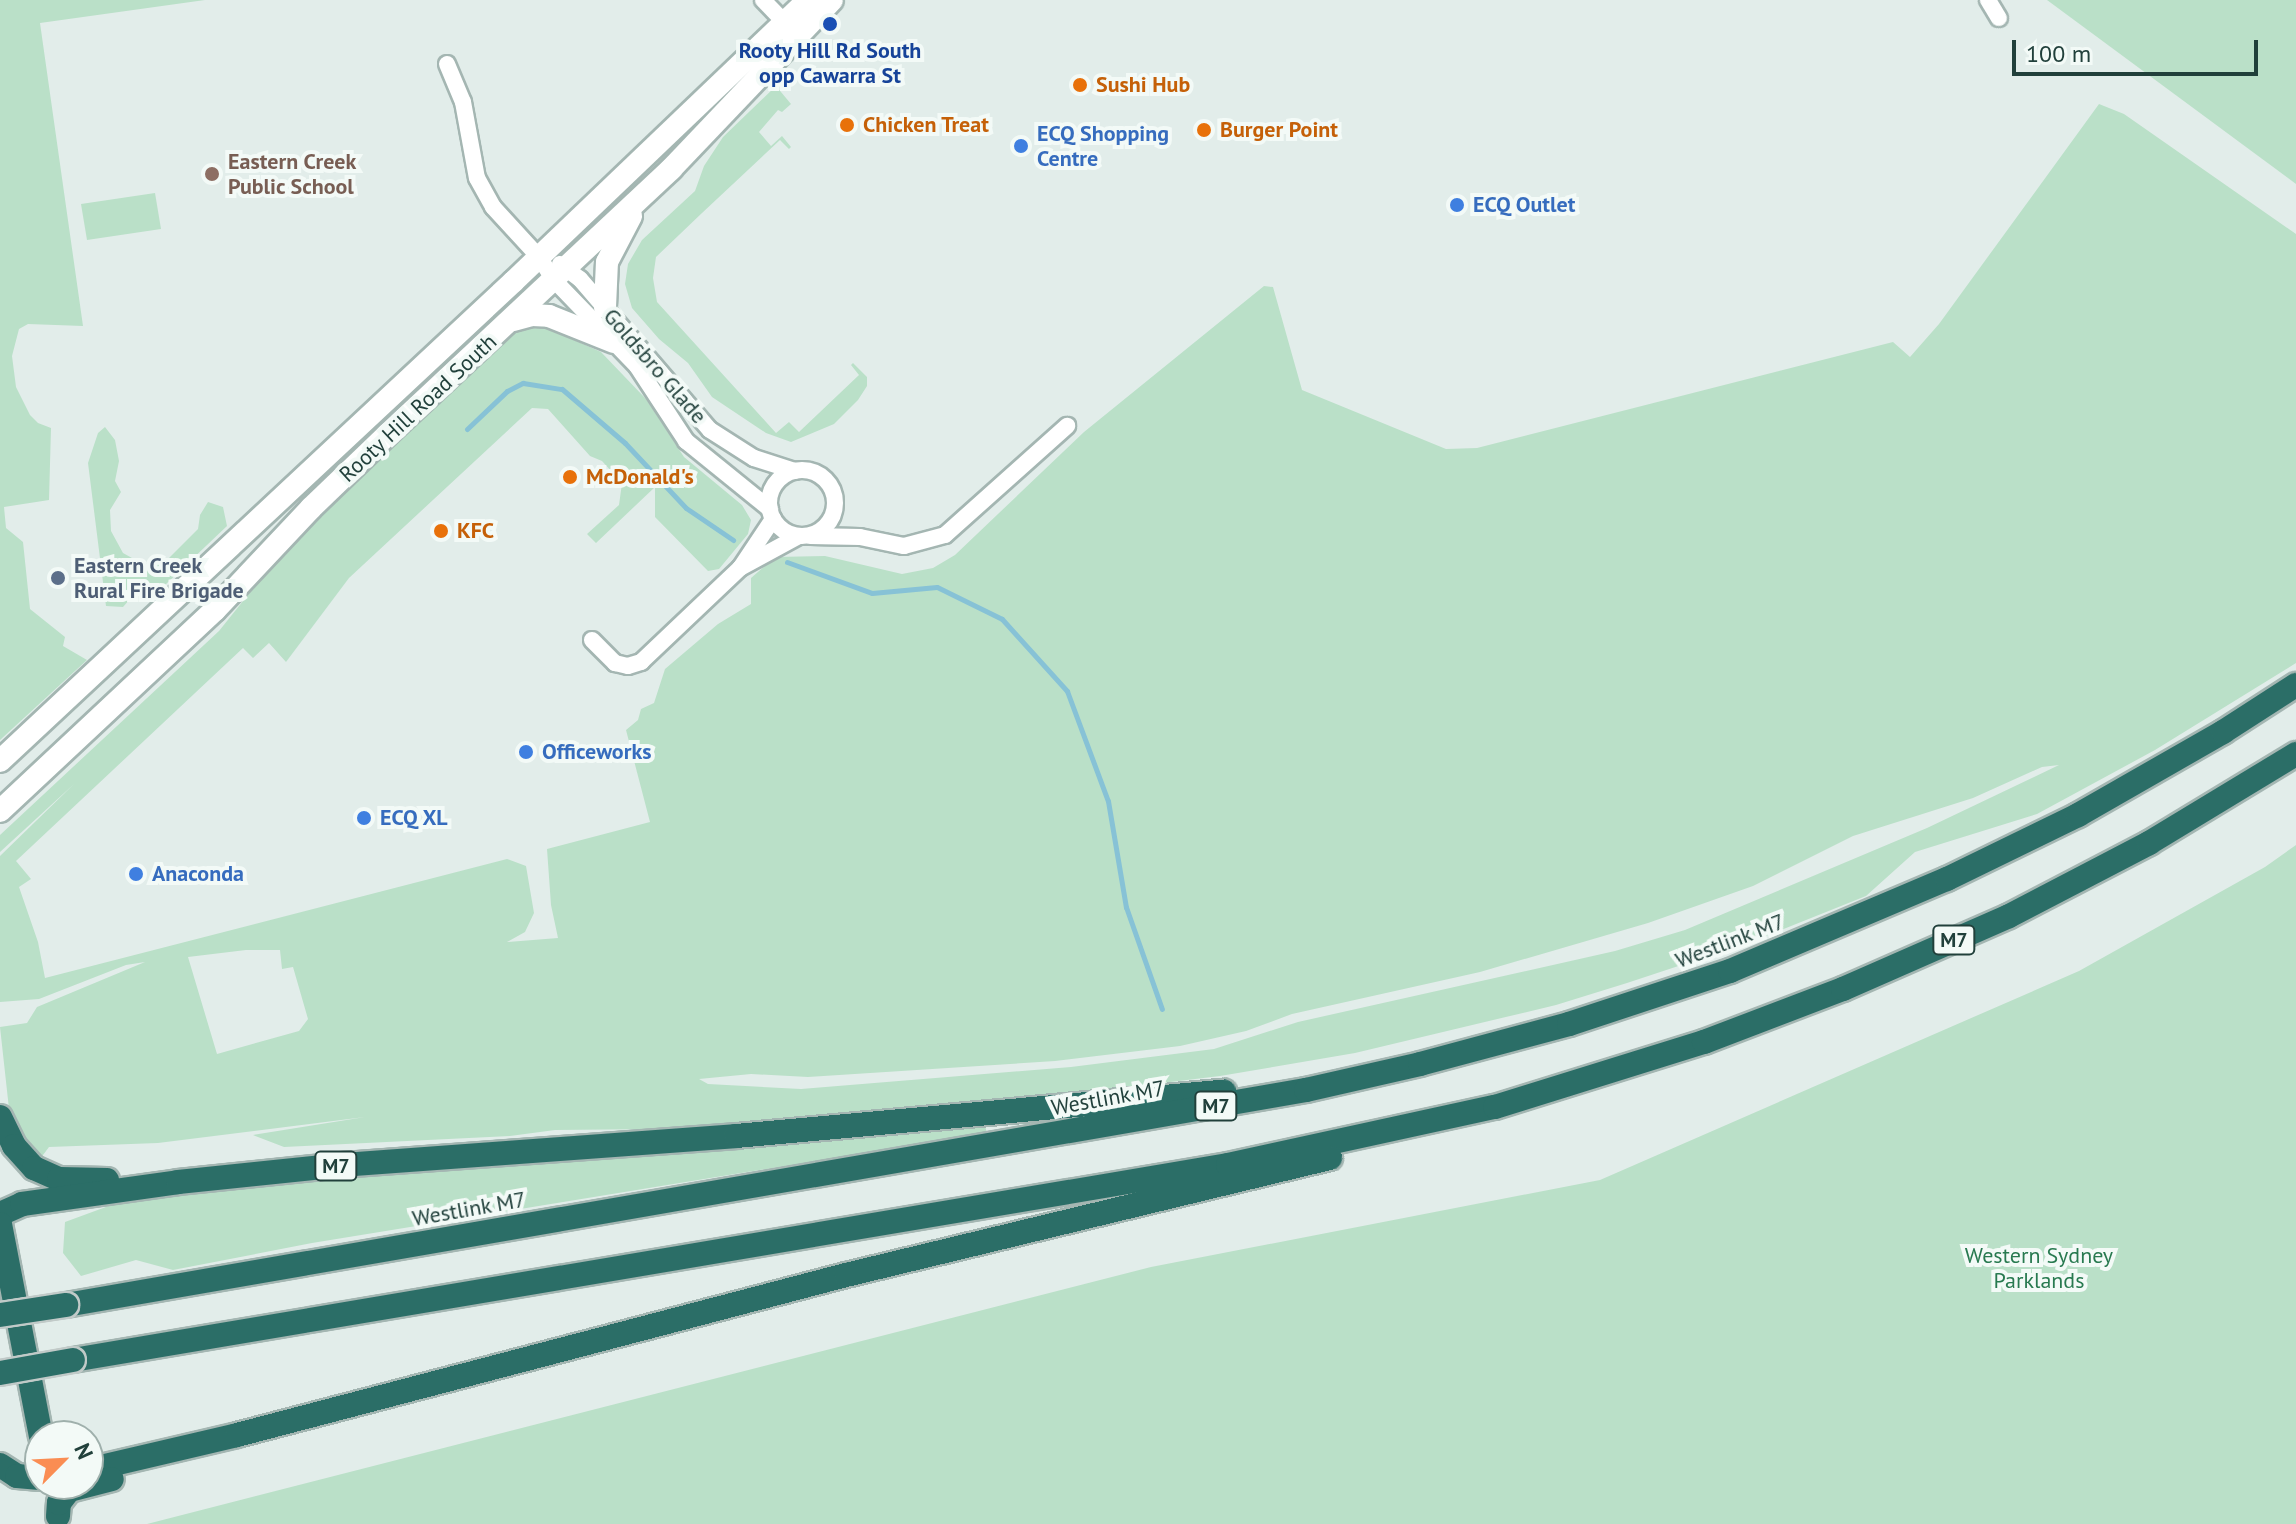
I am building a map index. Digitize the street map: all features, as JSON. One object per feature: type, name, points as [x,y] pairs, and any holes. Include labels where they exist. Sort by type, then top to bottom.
[{"type":"highway","name":"Westlink M7","points":[[0,1315],[1306,1090],[1420,1064],[1569,1024],[1758,960],[1947,879],[2078,815],[2296,685]]},
{"type":"highway","name":"M7","points":[[0,1373],[1182,1173],[1410,1127],[1589,1080],[1704,1042],[1843,989],[2009,916],[2149,843],[2296,754]]},
{"type":"highway","name":"M7","points":[[0,1214],[22,1204],[178,1182],[495,1152],[736,1136],[1191,1093],[1306,1090]]},
{"type":"highway","name":"M7","points":[[0,1117],[22,1157],[45,1174],[59,1179],[178,1182]]},
{"type":"highway","points":[[104,1466],[846,1275],[1319,1163],[1410,1127]]},
{"type":"highway","points":[[0,1224],[38,1420]]},
{"type":"highway","points":[[58,1520],[59,1503],[69,1490],[247,1443],[385,1395]]},
{"type":"highway","points":[[0,1465],[17,1476],[24,1477]]},
{"type":"highway","points":[[54,1500],[58,1520]]},
{"type":"main road","name":"Rooty Hill Road South","points":[[0,811],[215,610],[333,487],[513,320],[708,131],[791,28],[808,0]]},
{"type":"main road","name":"Rooty Hill Road South","points":[[3,756],[539,257],[791,28],[832,0]]},
{"type":"main road","points":[[605,307],[607,262],[640,197]]},
{"type":"main road","points":[[513,320],[532,315],[549,316],[614,342]]},
{"type":"street","points":[[763,0],[791,28]]},
{"type":"street","points":[[1988,0],[1999,18]]},
{"type":"street","points":[[447,64],[463,102],[477,178],[493,207],[539,257],[561,274]]},
{"type":"street","name":"Goldsbro Glade","points":[[561,274],[605,307],[710,430],[754,458],[820,475],[832,488],[836,502],[860,537]]},
{"type":"street","name":"Goldsbro Glade","points":[[561,274],[614,342],[647,378],[676,428],[697,452],[755,493],[789,534],[805,536]]},
{"type":"street","points":[[805,536],[860,537],[886,545],[913,546],[954,530],[1067,426]]},
{"type":"street","points":[[592,640],[615,663],[628,666],[641,662],[740,568],[771,514],[770,498],[778,480],[795,471]]},
{"type":"street","points":[[740,568],[829,523],[836,502]]},
{"type":"green space","points":[[0,0],[205,0],[40,23],[83,326],[28,324],[19,329],[12,356],[16,387],[30,415],[38,423],[51,428],[49,500],[4,507],[6,528],[23,542],[30,609],[65,637],[63,646],[87,660],[0,740]]},
{"type":"green space","points":[[2047,0],[2296,0],[2296,184]]},
{"type":"green space","points":[[776,86],[791,104],[782,112],[778,110],[759,132],[771,146],[782,136],[791,147],[789,149],[780,140],[702,213],[656,257],[653,278],[657,302],[776,433],[789,422],[799,432],[859,375],[851,365],[853,363],[867,377],[867,386],[858,400],[834,424],[791,442],[766,433],[712,397],[688,363],[659,339],[632,308],[625,284],[628,264],[642,240],[695,191],[704,166],[723,137]]},
{"type":"green space","points":[[2099,104],[2124,114],[2296,234],[2296,663],[2155,750],[2037,814],[1915,852],[1866,896],[1754,941],[1556,1005],[1355,1053],[1220,1076],[1071,1094],[663,1129],[555,1130],[510,1136],[284,1147],[253,1135],[365,1117],[158,1143],[49,1147],[40,1159],[29,1150],[10,1118],[0,1027],[27,1023],[37,1007],[145,962],[126,965],[39,999],[0,1002],[0,856],[74,784],[0,852],[0,835],[219,631],[298,532],[513,331],[526,325],[547,323],[547,328],[601,352],[646,399],[684,457],[742,505],[751,520],[748,534],[719,569],[708,571],[655,517],[655,487],[596,543],[587,534],[619,505],[622,483],[602,461],[590,456],[548,409],[532,408],[349,578],[286,662],[269,643],[253,658],[243,648],[16,861],[31,879],[19,887],[38,942],[45,978],[507,859],[526,866],[534,913],[525,932],[507,942],[558,938],[551,905],[547,849],[650,822],[626,730],[638,720],[641,709],[654,703],[665,669],[718,624],[751,604],[751,578],[775,557],[825,556],[902,574],[933,568],[955,555],[1084,432],[1264,286],[1273,287],[1302,390],[1446,449],[1477,448],[1893,342],[1910,357],[1939,324]],"holes":[[[2059,765],[1927,828],[1685,930],[1615,951],[1298,1022],[1214,1049],[1071,1067],[801,1089],[708,1084],[699,1079],[751,1074],[808,1077],[1055,1061],[1180,1046],[1246,1031],[1292,1014],[1480,972],[1648,923],[1753,886],[1853,836],[1973,798],[2042,767]],[[246,950],[280,950],[282,969],[293,967],[308,1019],[299,1031],[217,1054],[188,957]]]},
{"type":"green space","points":[[155,193],[161,229],[87,240],[81,204]]},
{"type":"green space","points":[[105,427],[115,440],[119,461],[115,481],[121,492],[110,510],[111,531],[123,553],[141,563],[164,563],[198,529],[200,515],[208,502],[223,507],[227,526],[165,585],[137,591],[123,607],[106,606],[88,463],[98,433]]},
{"type":"green space","name":"Western Sydney Parklands","points":[[2296,845],[2296,1524],[147,1524],[1151,1267],[1600,1180],[2079,971],[2265,867]]},
{"type":"green space","points":[[985,1126],[987,1133],[312,1243],[173,1270],[136,1260],[81,1276],[63,1253],[65,1222],[114,1204],[481,1166]]},
{"type":"waterway","points":[[467,429],[507,391],[523,383],[562,389],[625,443],[686,508],[733,540]]},
{"type":"waterway","points":[[787,562],[872,593],[937,587],[1002,619],[1067,691],[1108,801],[1126,907],[1162,1009]]},
{"type":"place","name":"Rooty Hill Rd South opp Cawarra St","points":[[830,24]]},
{"type":"place","name":"Sushi Hub","points":[[1080,85]]},
{"type":"place","name":"Chicken Treat","points":[[847,125]]},
{"type":"place","name":"Burger Point","points":[[1204,130]]},
{"type":"place","name":"ECQ Shopping Centre","points":[[1021,146]]},
{"type":"place","name":"Eastern Creek Public School","points":[[212,174]]},
{"type":"place","name":"ECQ Outlet","points":[[1457,205]]},
{"type":"place","name":"McDonald's","points":[[570,477]]},
{"type":"place","name":"KFC","points":[[441,531]]},
{"type":"place","name":"Eastern Creek Rural Fire Brigade","points":[[58,578]]},
{"type":"place","name":"Officeworks","points":[[526,752]]},
{"type":"place","name":"ECQ XL","points":[[364,818]]},
{"type":"place","name":"Anaconda","points":[[136,874]]}]
